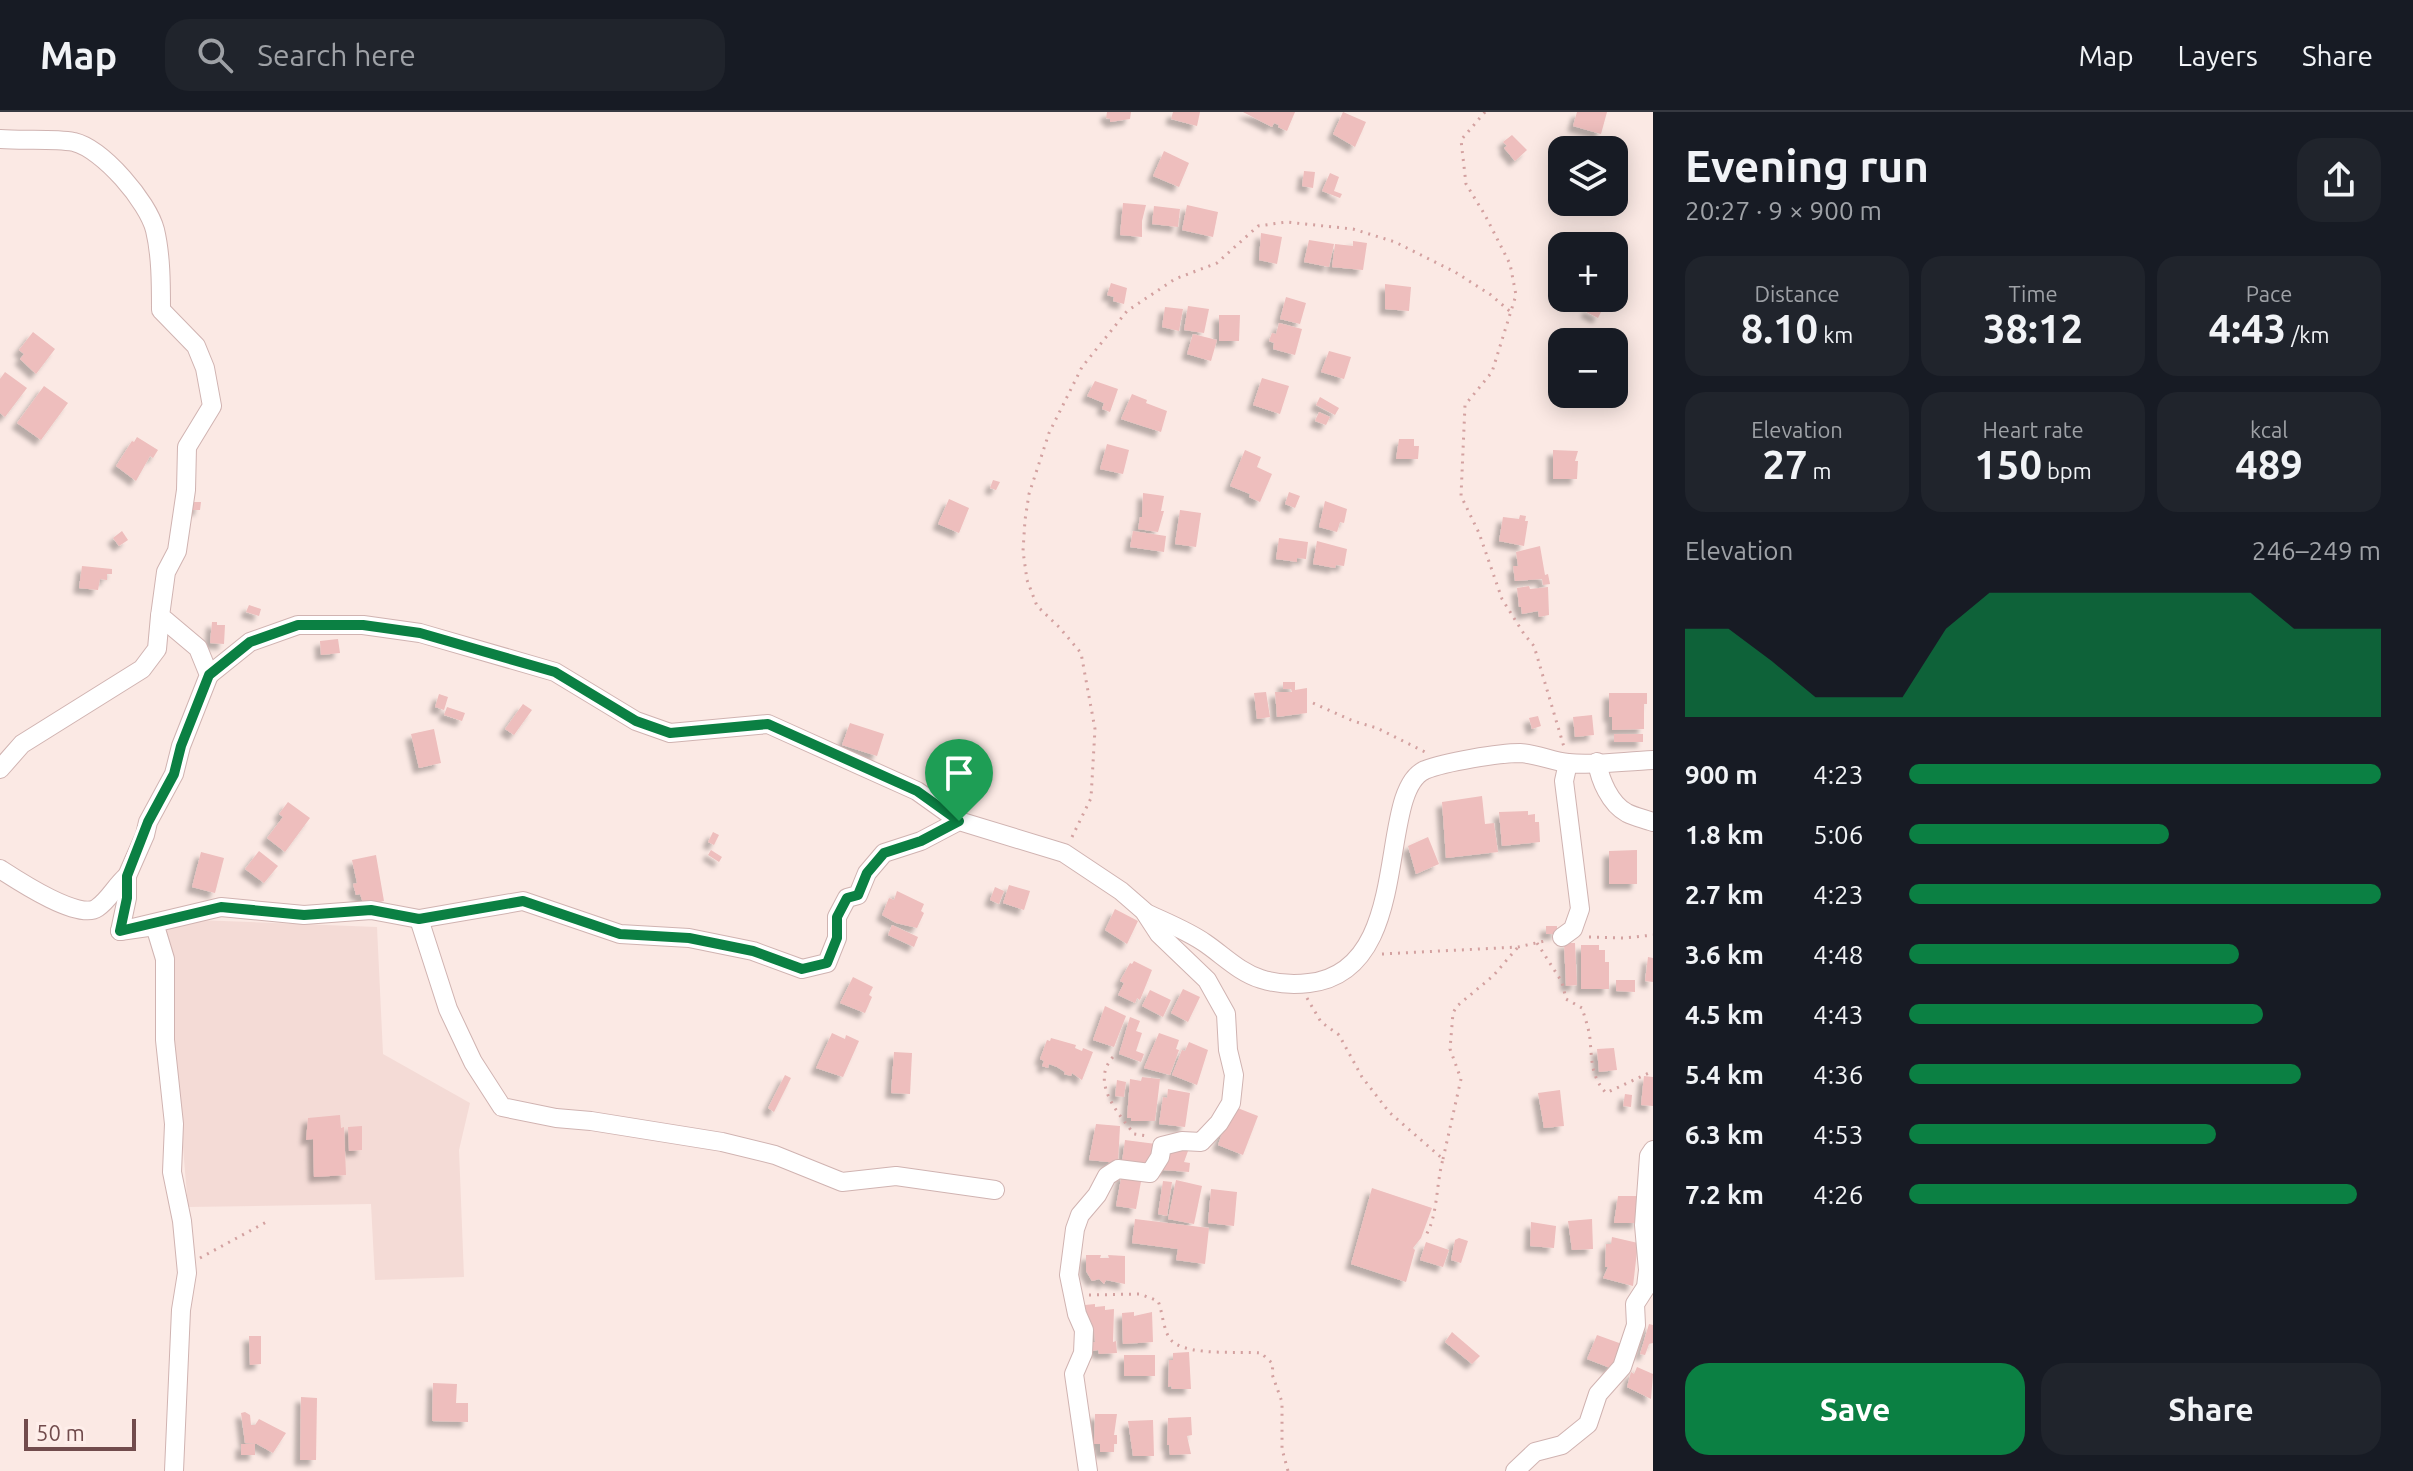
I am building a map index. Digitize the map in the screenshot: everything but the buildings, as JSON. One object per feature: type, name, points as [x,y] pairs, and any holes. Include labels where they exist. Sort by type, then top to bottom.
[{"type":"street","points":[[0,139],[75,142],[111,164],[133,191],[154,227],[161,281],[161,310],[196,346],[205,368],[212,406],[187,447],[186,490],[177,551],[166,572],[157,649],[142,669],[22,744],[0,769]]},
{"type":"street","points":[[160,616],[198,648],[209,675]]},
{"type":"street","points":[[0,869],[72,909],[97,909],[127,876],[148,822],[174,774],[181,746],[209,675],[250,642],[298,625],[363,625],[420,633],[555,672],[636,721],[670,733],[768,724],[917,791],[959,821],[1064,853],[1121,891],[1144,911],[1204,942],[1230,963],[1262,979],[1292,985],[1327,981],[1362,954],[1380,912],[1390,877],[1405,790],[1422,771],[1520,753],[1568,763],[1653,760]]},
{"type":"street","points":[[1597,762],[1602,780],[1617,805],[1627,813],[1653,822]]},
{"type":"street","points":[[1562,937],[1573,929],[1580,909],[1564,781],[1568,763]]},
{"type":"street","points":[[120,931],[221,907],[304,915],[371,910],[419,919],[523,901],[620,934],[689,938],[753,951],[802,969],[827,963],[837,938],[837,917],[847,898],[858,895],[867,873],[884,853],[921,841],[959,821]]},
{"type":"street","points":[[120,931],[127,898],[127,876]]},
{"type":"street","points":[[1088,1471],[1074,1374],[1083,1353],[1084,1330],[1077,1314],[1069,1275],[1080,1215],[1097,1195],[1107,1176],[1118,1169],[1150,1173],[1160,1157],[1162,1146],[1182,1141],[1201,1142],[1219,1123],[1231,1103],[1234,1075],[1228,1050],[1226,1014],[1207,980],[1159,934],[1144,911]]},
{"type":"street","points":[[419,919],[448,1009],[473,1062],[502,1107],[722,1142],[775,1155],[842,1182],[896,1176],[995,1190]]},
{"type":"street","points":[[120,931],[155,926],[165,959],[165,1040],[174,1124],[172,1172],[182,1221],[186,1265],[174,1471]]},
{"type":"street","points":[[1515,1471],[1535,1452],[1562,1445],[1588,1424],[1598,1394],[1622,1367],[1636,1325],[1635,1304],[1646,1287],[1648,1270],[1644,1225],[1649,1156],[1653,1150]]},
{"type":"path","points":[[1485,112],[1461,140],[1466,184],[1510,264],[1516,295],[1513,314],[1492,372],[1465,405],[1461,496],[1479,533],[1502,599],[1534,646],[1568,763]]},
{"type":"path","points":[[1064,853],[1091,798],[1095,729],[1081,653],[1037,606],[1027,580],[1023,551],[1025,520],[1029,494],[1049,433],[1082,367],[1127,311],[1175,279],[1217,263],[1258,226],[1286,222],[1353,229],[1387,239],[1455,272],[1491,295],[1513,314]]},
{"type":"path","points":[[1313,703],[1425,751],[1437,767]]},
{"type":"path","points":[[1589,937],[1653,935]]},
{"type":"path","points":[[1362,954],[1444,953],[1518,947],[1562,937]]},
{"type":"path","points":[[1537,943],[1562,982],[1566,999],[1582,1008],[1590,1036],[1590,1063],[1596,1081],[1606,1093],[1653,1071]]},
{"type":"path","points":[[1426,1235],[1433,1223],[1434,1197],[1461,1079],[1450,1049],[1453,1013],[1457,1006],[1493,976],[1518,947]]},
{"type":"path","points":[[1292,985],[1306,996],[1321,1022],[1339,1035],[1362,1077],[1389,1112],[1443,1159]]},
{"type":"path","points":[[1113,1057],[1106,1064],[1103,1083],[1109,1099],[1134,1134],[1168,1134],[1182,1141]]},
{"type":"path","points":[[186,1265],[270,1220]]},
{"type":"path","points":[[1073,1296],[1140,1294],[1158,1301],[1173,1342],[1213,1351],[1261,1353],[1273,1364],[1272,1374],[1282,1402],[1282,1449],[1288,1471]]},
{"type":"shaded area","points":[[171,919],[377,927],[383,1054],[470,1103],[459,1150],[464,1277],[375,1280],[371,1204],[188,1207],[165,932]]},
{"type":"route","points":[[298,625],[363,625],[420,633],[555,672],[636,721],[670,733],[768,724],[917,791],[959,821],[921,841],[884,853],[867,873],[858,895],[847,898],[837,917],[837,938],[827,963],[802,969],[753,951],[689,938],[620,934],[523,901],[419,919],[371,910],[304,915],[221,907],[120,931],[127,898],[127,876],[148,822],[174,774],[181,746],[209,675],[250,642],[298,625]]}]
